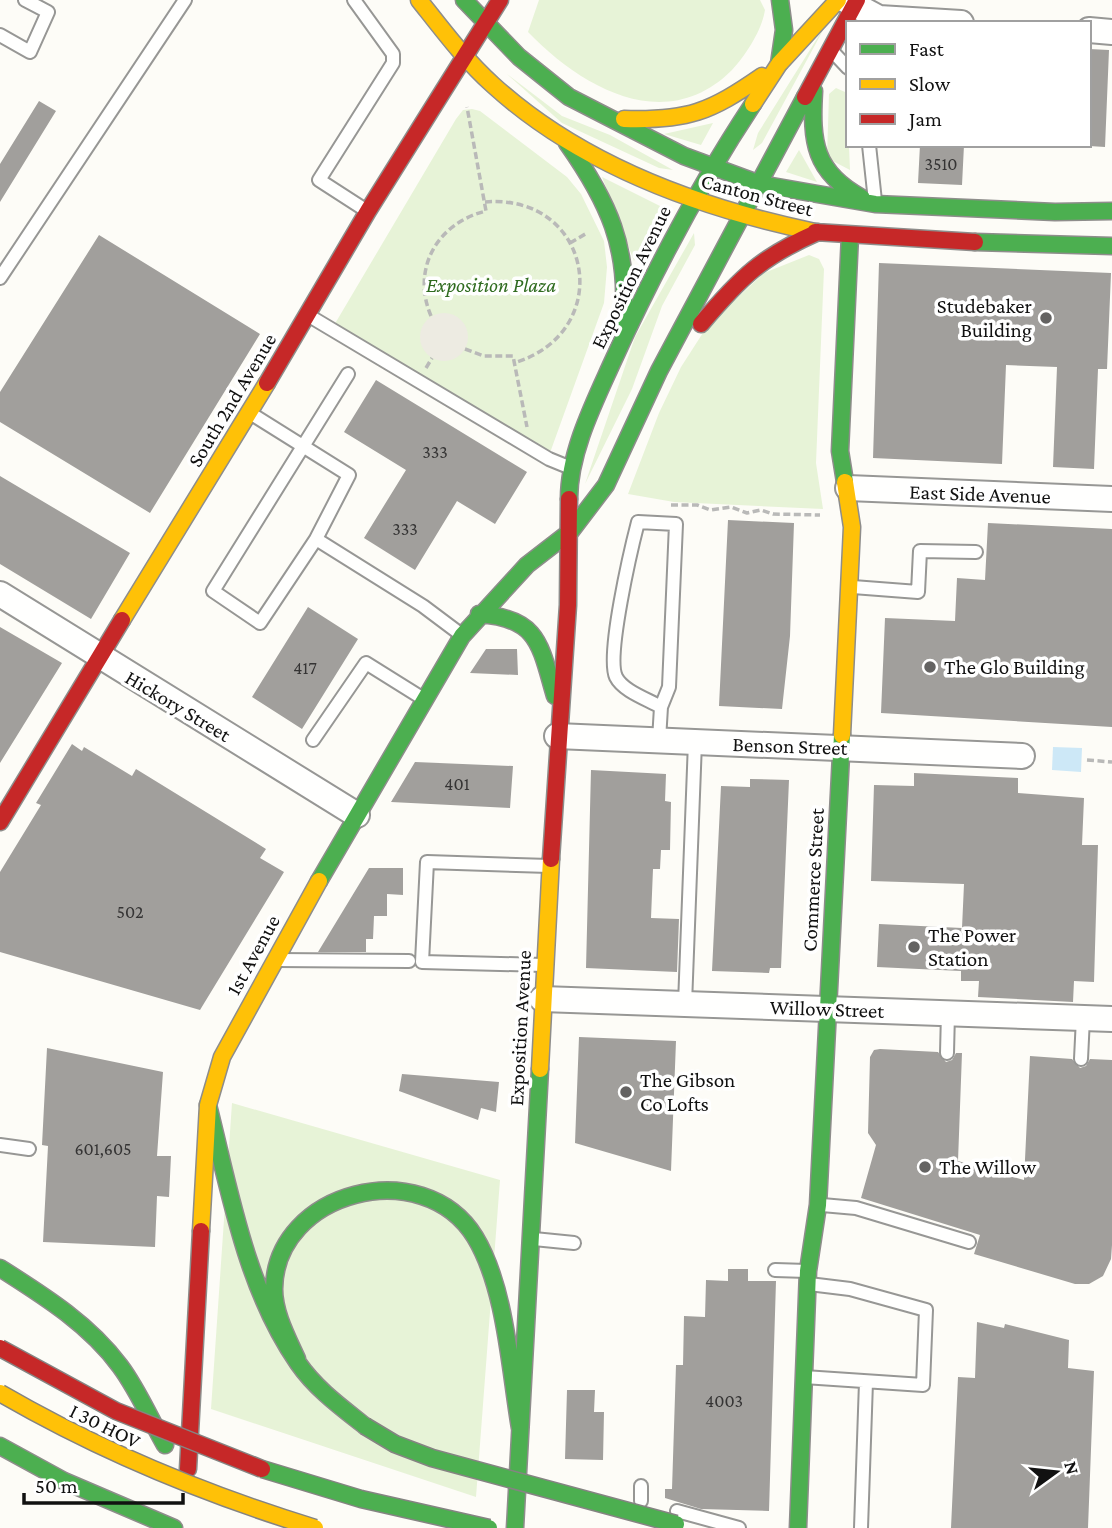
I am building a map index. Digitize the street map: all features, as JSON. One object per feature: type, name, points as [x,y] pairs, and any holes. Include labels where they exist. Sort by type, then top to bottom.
[{"type":"main road","name":"Canton Street","points":[[419,0],[466,57],[502,93],[561,135],[646,181],[692,200],[742,217],[818,232],[1069,247],[1112,246]]},
{"type":"main road","name":"Canton Street","points":[[464,0],[485,24],[542,77],[569,97],[711,168],[760,184],[875,204],[1055,212],[1112,211]]},
{"type":"main road","name":"South 2nd Avenue","points":[[0,822],[308,316],[368,211],[500,0]]},
{"type":"main road","points":[[612,119],[689,119],[722,104],[779,64],[784,30],[780,0]]},
{"type":"main road","points":[[571,531],[606,485],[659,371],[831,50],[848,2]]},
{"type":"main road","name":"Exposition Avenue","points":[[515,1528],[557,736],[568,605],[572,468],[619,348],[692,200],[779,64],[806,33],[848,2]]},
{"type":"main road","points":[[806,11],[806,33]]},
{"type":"main road","points":[[815,81],[810,132],[815,151],[835,182],[875,204]]},
{"type":"main road","points":[[561,135],[604,196],[618,230],[626,266],[627,293],[619,348]]},
{"type":"main road","points":[[659,371],[742,276],[785,247],[818,232]]},
{"type":"main road","name":"Commerce Street","points":[[798,1528],[808,1277],[818,1205],[852,527],[840,428],[850,235]]},
{"type":"main road","name":"1st Avenue","points":[[0,1268],[67,1312],[114,1358],[188,1483],[208,1105],[222,1057],[274,960],[462,636],[479,614],[527,565],[571,531]]},
{"type":"main road","points":[[479,614],[517,620],[526,627],[539,649],[559,708]]},
{"type":"main road","points":[[208,1105],[268,1312],[297,1359],[322,1391],[365,1426],[395,1444],[432,1458],[684,1528]]},
{"type":"main road","points":[[297,1359],[278,1316],[273,1287],[279,1262],[293,1235],[331,1204],[371,1190],[410,1190],[449,1208],[477,1240],[492,1274],[520,1428]]},
{"type":"main road","points":[[0,1348],[83,1395],[169,1435],[262,1471],[358,1499],[489,1528]]},
{"type":"main road","name":"I 30 HOV","points":[[0,1393],[142,1467],[258,1512],[315,1528]]},
{"type":"main road","points":[[0,1446],[64,1481],[173,1528]]},
{"type":"street","points":[[848,2],[879,18],[928,21]]},
{"type":"street","points":[[1091,30],[1112,32]]},
{"type":"street","name":"East Side Avenue","points":[[848,488],[1112,499]]},
{"type":"street","name":"Hickory Street","points":[[2,600],[357,815]]},
{"type":"street","name":"Benson Street","points":[[557,736],[1022,755]]},
{"type":"street","name":"Willow Street","points":[[542,999],[1112,1019]]},
{"type":"lane","points":[[0,35],[30,52],[48,12],[25,0]]},
{"type":"lane","points":[[0,278],[186,0]]},
{"type":"lane","points":[[354,0],[393,54],[393,63],[319,180],[368,211]]},
{"type":"lane","points":[[831,50],[846,66]]},
{"type":"lane","points":[[869,147],[875,204]]},
{"type":"lane","points":[[308,316],[532,449],[572,468]]},
{"type":"lane","points":[[249,412],[303,446],[349,475],[316,539],[260,623],[212,591],[303,446],[348,374]]},
{"type":"lane","points":[[659,740],[660,706],[669,687],[676,524],[638,522],[617,622],[615,675],[622,685],[660,706]]},
{"type":"lane","points":[[316,539],[424,606],[462,636]]},
{"type":"lane","points":[[849,587],[918,592],[920,551],[976,552]]},
{"type":"lane","points":[[313,740],[366,663],[425,700]]},
{"type":"lane","points":[[685,1004],[695,741]]},
{"type":"lane","points":[[544,965],[422,962],[427,862],[550,866]]},
{"type":"lane","points":[[274,960],[410,961]]},
{"type":"lane","points":[[947,1053],[948,1013]]},
{"type":"lane","points":[[1081,1059],[1083,1018]]},
{"type":"lane","points":[[0,1145],[29,1149]]},
{"type":"lane","points":[[818,1205],[856,1208],[969,1242]]},
{"type":"lane","points":[[530,1238],[574,1243]]},
{"type":"lane","points":[[775,1270],[926,1310],[923,1385],[804,1377]]},
{"type":"lane","points":[[861,1528],[866,1382]]},
{"type":"lane","points":[[518,1468],[738,1528]]},
{"type":"lane","points":[[641,1486],[641,1502]]},
{"type":"path","points":[[431,316],[424,280],[431,252],[447,229],[459,220],[486,211],[467,104]]},
{"type":"path","points":[[485,202],[516,202],[544,214],[566,236],[578,264],[579,295],[568,326],[547,350],[514,363]]},
{"type":"path","points":[[465,349],[484,356],[513,356],[532,449]]},
{"type":"path","points":[[670,505],[696,505],[710,510],[731,507],[747,513],[761,510],[774,514],[820,515]]},
{"type":"path","points":[[1087,760],[1112,762]]},
{"type":"green space","points":[[539,0],[760,0],[765,10],[753,42],[732,70],[706,90],[680,100],[653,102],[626,97],[599,86],[573,71],[550,52],[528,32]]},
{"type":"green space","points":[[828,21],[762,143],[753,150],[758,133]]},
{"type":"green space","points":[[507,74],[562,116],[610,135],[673,170],[659,168],[562,123]]},
{"type":"green space","points":[[836,88],[845,92],[846,147],[849,147],[850,170],[827,158],[829,94]]},
{"type":"green space","name":"Exposition Plaza","points":[[463,110],[480,111],[567,177],[581,194],[604,241],[607,267],[604,303],[551,450],[545,454],[333,327],[456,119]]},
{"type":"green space","points":[[713,123],[701,145],[664,134]]},
{"type":"green space","points":[[799,150],[817,182],[786,172]]},
{"type":"green space","points":[[602,177],[660,206],[660,212],[634,261]]},
{"type":"green space","points":[[694,233],[695,245],[662,306],[632,389],[585,484],[635,337]]},
{"type":"green space","points":[[809,255],[819,259],[824,269],[816,463],[823,509],[674,502],[628,494],[659,413],[681,367],[708,325],[764,273]]},
{"type":"green space","points":[[232,1103],[500,1180],[476,1497],[211,1409]]},
{"type":"shaded area","points":[[444,313],[453,314],[461,320],[467,328],[467,346],[461,354],[453,360],[444,361],[435,360],[427,354],[421,346],[420,337],[421,328],[427,320],[435,314]]},
{"type":"water","points":[[1053,747],[1082,748],[1081,772],[1052,770]]},
{"type":"building","points":[[1091,49],[1109,50],[1105,147],[1091,146]]},
{"type":"building","points":[[39,101],[56,111],[0,202],[0,164]]},
{"type":"building","points":[[920,147],[964,147],[962,185],[918,183]]},
{"type":"building","points":[[99,235],[260,334],[150,513],[0,422],[0,392]]},
{"type":"building","points":[[879,263],[1111,273],[1107,369],[1098,369],[1094,469],[1053,467],[1057,367],[1006,365],[1002,464],[873,458]]},
{"type":"building","points":[[376,380],[527,472],[495,524],[457,501],[415,570],[364,538],[406,470],[344,432]]},
{"type":"building","points":[[0,476],[130,553],[91,619],[0,564]]},
{"type":"building","points":[[728,520],[794,523],[790,636],[782,709],[719,706]]},
{"type":"building","points":[[988,523],[1112,529],[1112,727],[881,713],[885,618],[955,621],[957,578],[985,580]]},
{"type":"building","points":[[308,607],[358,639],[302,729],[252,697]]},
{"type":"building","points":[[0,627],[62,663],[0,763]]},
{"type":"building","points":[[486,649],[517,649],[518,675],[470,673]]},
{"type":"building","points":[[72,744],[82,751],[84,747],[132,776],[136,769],[266,849],[260,858],[284,872],[200,1010],[0,952],[0,872],[41,805],[36,803]]},
{"type":"building","points":[[415,762],[513,766],[510,808],[391,802]]},
{"type":"building","points":[[591,770],[666,774],[665,801],[671,802],[670,850],[661,850],[660,869],[653,869],[651,918],[679,919],[677,972],[586,968]]},
{"type":"building","points":[[914,773],[1018,778],[1018,793],[1084,798],[1082,845],[1098,845],[1094,982],[1074,981],[1073,1002],[978,997],[979,981],[961,981],[961,971],[877,967],[879,924],[962,928],[964,884],[871,881],[874,785],[914,786]]},
{"type":"building","points":[[750,779],[789,780],[781,968],[770,968],[769,973],[712,971],[721,786],[750,787]]},
{"type":"building","points":[[369,868],[403,868],[403,895],[387,894],[387,916],[374,916],[373,939],[366,939],[366,952],[318,952]]},
{"type":"building","name":"The Gibson Co Lofts","points":[[579,1037],[676,1041],[671,1171],[575,1143]]},
{"type":"building","points":[[47,1048],[163,1072],[157,1156],[171,1156],[169,1197],[157,1196],[155,1247],[43,1242],[48,1146],[42,1145]]},
{"type":"building","name":"The Willow","points":[[874,1050],[938,1052],[946,1062],[952,1060],[956,1053],[962,1053],[958,1161],[1024,1180],[1030,1056],[1072,1059],[1080,1068],[1086,1066],[1090,1059],[1112,1060],[1112,1245],[1111,1259],[1103,1276],[1089,1284],[1075,1284],[974,1254],[980,1235],[861,1198],[876,1145],[868,1133],[870,1057]]},
{"type":"building","points":[[402,1074],[499,1082],[496,1112],[481,1108],[478,1120],[399,1091]]},
{"type":"building","points":[[728,1269],[748,1269],[748,1281],[776,1281],[769,1511],[701,1509],[665,1498],[665,1489],[672,1489],[676,1365],[683,1365],[684,1316],[705,1317],[706,1280],[728,1281]]},
{"type":"building","points":[[977,1322],[1004,1328],[1005,1324],[1069,1340],[1068,1368],[1094,1371],[1088,1528],[951,1528],[958,1377],[975,1378]]},
{"type":"building","points":[[567,1390],[595,1390],[594,1412],[604,1412],[603,1460],[565,1459]]},
{"type":"traffic: fast","points":[[464,0],[519,57],[569,97],[684,156],[760,184],[875,204],[1055,212],[1112,211]]},
{"type":"traffic: fast","points":[[779,64],[784,30],[780,0]]},
{"type":"traffic: fast","points":[[814,91],[813,126],[819,154],[834,177],[862,198]]},
{"type":"traffic: fast","points":[[319,881],[462,636],[527,565],[571,531],[606,485],[659,371],[805,97]]},
{"type":"traffic: fast","points":[[569,499],[573,464],[583,429],[628,329],[695,199],[753,104]]},
{"type":"traffic: fast","points":[[567,143],[594,185],[613,226],[623,270],[623,320]]},
{"type":"traffic: fast","points":[[845,482],[840,451],[850,235]]},
{"type":"traffic: fast","points":[[975,242],[1112,246]]},
{"type":"traffic: fast","points":[[479,614],[514,621],[534,637],[555,696]]},
{"type":"traffic: fast","points":[[798,1528],[808,1271],[818,1205],[842,735]]},
{"type":"traffic: fast","points":[[515,1528],[540,1069]]},
{"type":"traffic: fast","points":[[208,1105],[232,1205],[252,1271],[280,1334],[313,1381],[365,1426]]},
{"type":"traffic: fast","points":[[297,1359],[279,1316],[274,1289],[281,1255],[299,1228],[324,1207],[355,1195],[389,1191],[422,1196],[451,1211],[475,1237],[485,1257],[500,1305],[520,1428]]},
{"type":"traffic: fast","points":[[0,1268],[65,1312],[108,1351],[133,1385],[165,1445]]},
{"type":"traffic: fast","points":[[365,1426],[395,1444],[432,1458],[676,1524]]},
{"type":"traffic: fast","points":[[0,1446],[64,1481],[174,1528]]},
{"type":"traffic: fast","points":[[262,1469],[361,1499],[489,1528]]},
{"type":"traffic: slow","points":[[419,0],[454,44],[493,85],[528,114],[565,139],[603,161],[686,196],[728,210],[815,232]]},
{"type":"traffic: slow","points":[[753,104],[779,64],[838,0]]},
{"type":"traffic: slow","points":[[624,119],[665,118],[698,112],[728,98],[762,76]]},
{"type":"traffic: slow","points":[[122,620],[267,383]]},
{"type":"traffic: slow","points":[[842,735],[852,527],[845,482]]},
{"type":"traffic: slow","points":[[540,1069],[551,859]]},
{"type":"traffic: slow","points":[[201,1231],[208,1105],[222,1057],[319,881]]},
{"type":"traffic: slow","points":[[0,1393],[76,1434],[153,1470],[233,1501],[315,1528]]},
{"type":"traffic: jam","points":[[267,383],[368,211],[500,0]]},
{"type":"traffic: jam","points":[[805,97],[857,0]]},
{"type":"traffic: jam","points":[[815,232],[975,242]]},
{"type":"traffic: jam","points":[[701,324],[753,270],[781,250],[818,232]]},
{"type":"traffic: jam","points":[[551,859],[568,605],[569,499]]},
{"type":"traffic: jam","points":[[0,822],[122,620]]},
{"type":"traffic: jam","points":[[188,1469],[201,1231]]},
{"type":"traffic: jam","points":[[0,1348],[116,1411],[262,1469]]},
{"type":"place","name":"Studebaker Building","points":[[1046,318]]},
{"type":"place","name":"The Glo Building","points":[[930,667]]},
{"type":"place","name":"The Power Station","points":[[914,947]]},
{"type":"place","name":"The Gibson Co Lofts","points":[[626,1092]]},
{"type":"place","name":"The Willow","points":[[925,1167]]}]
